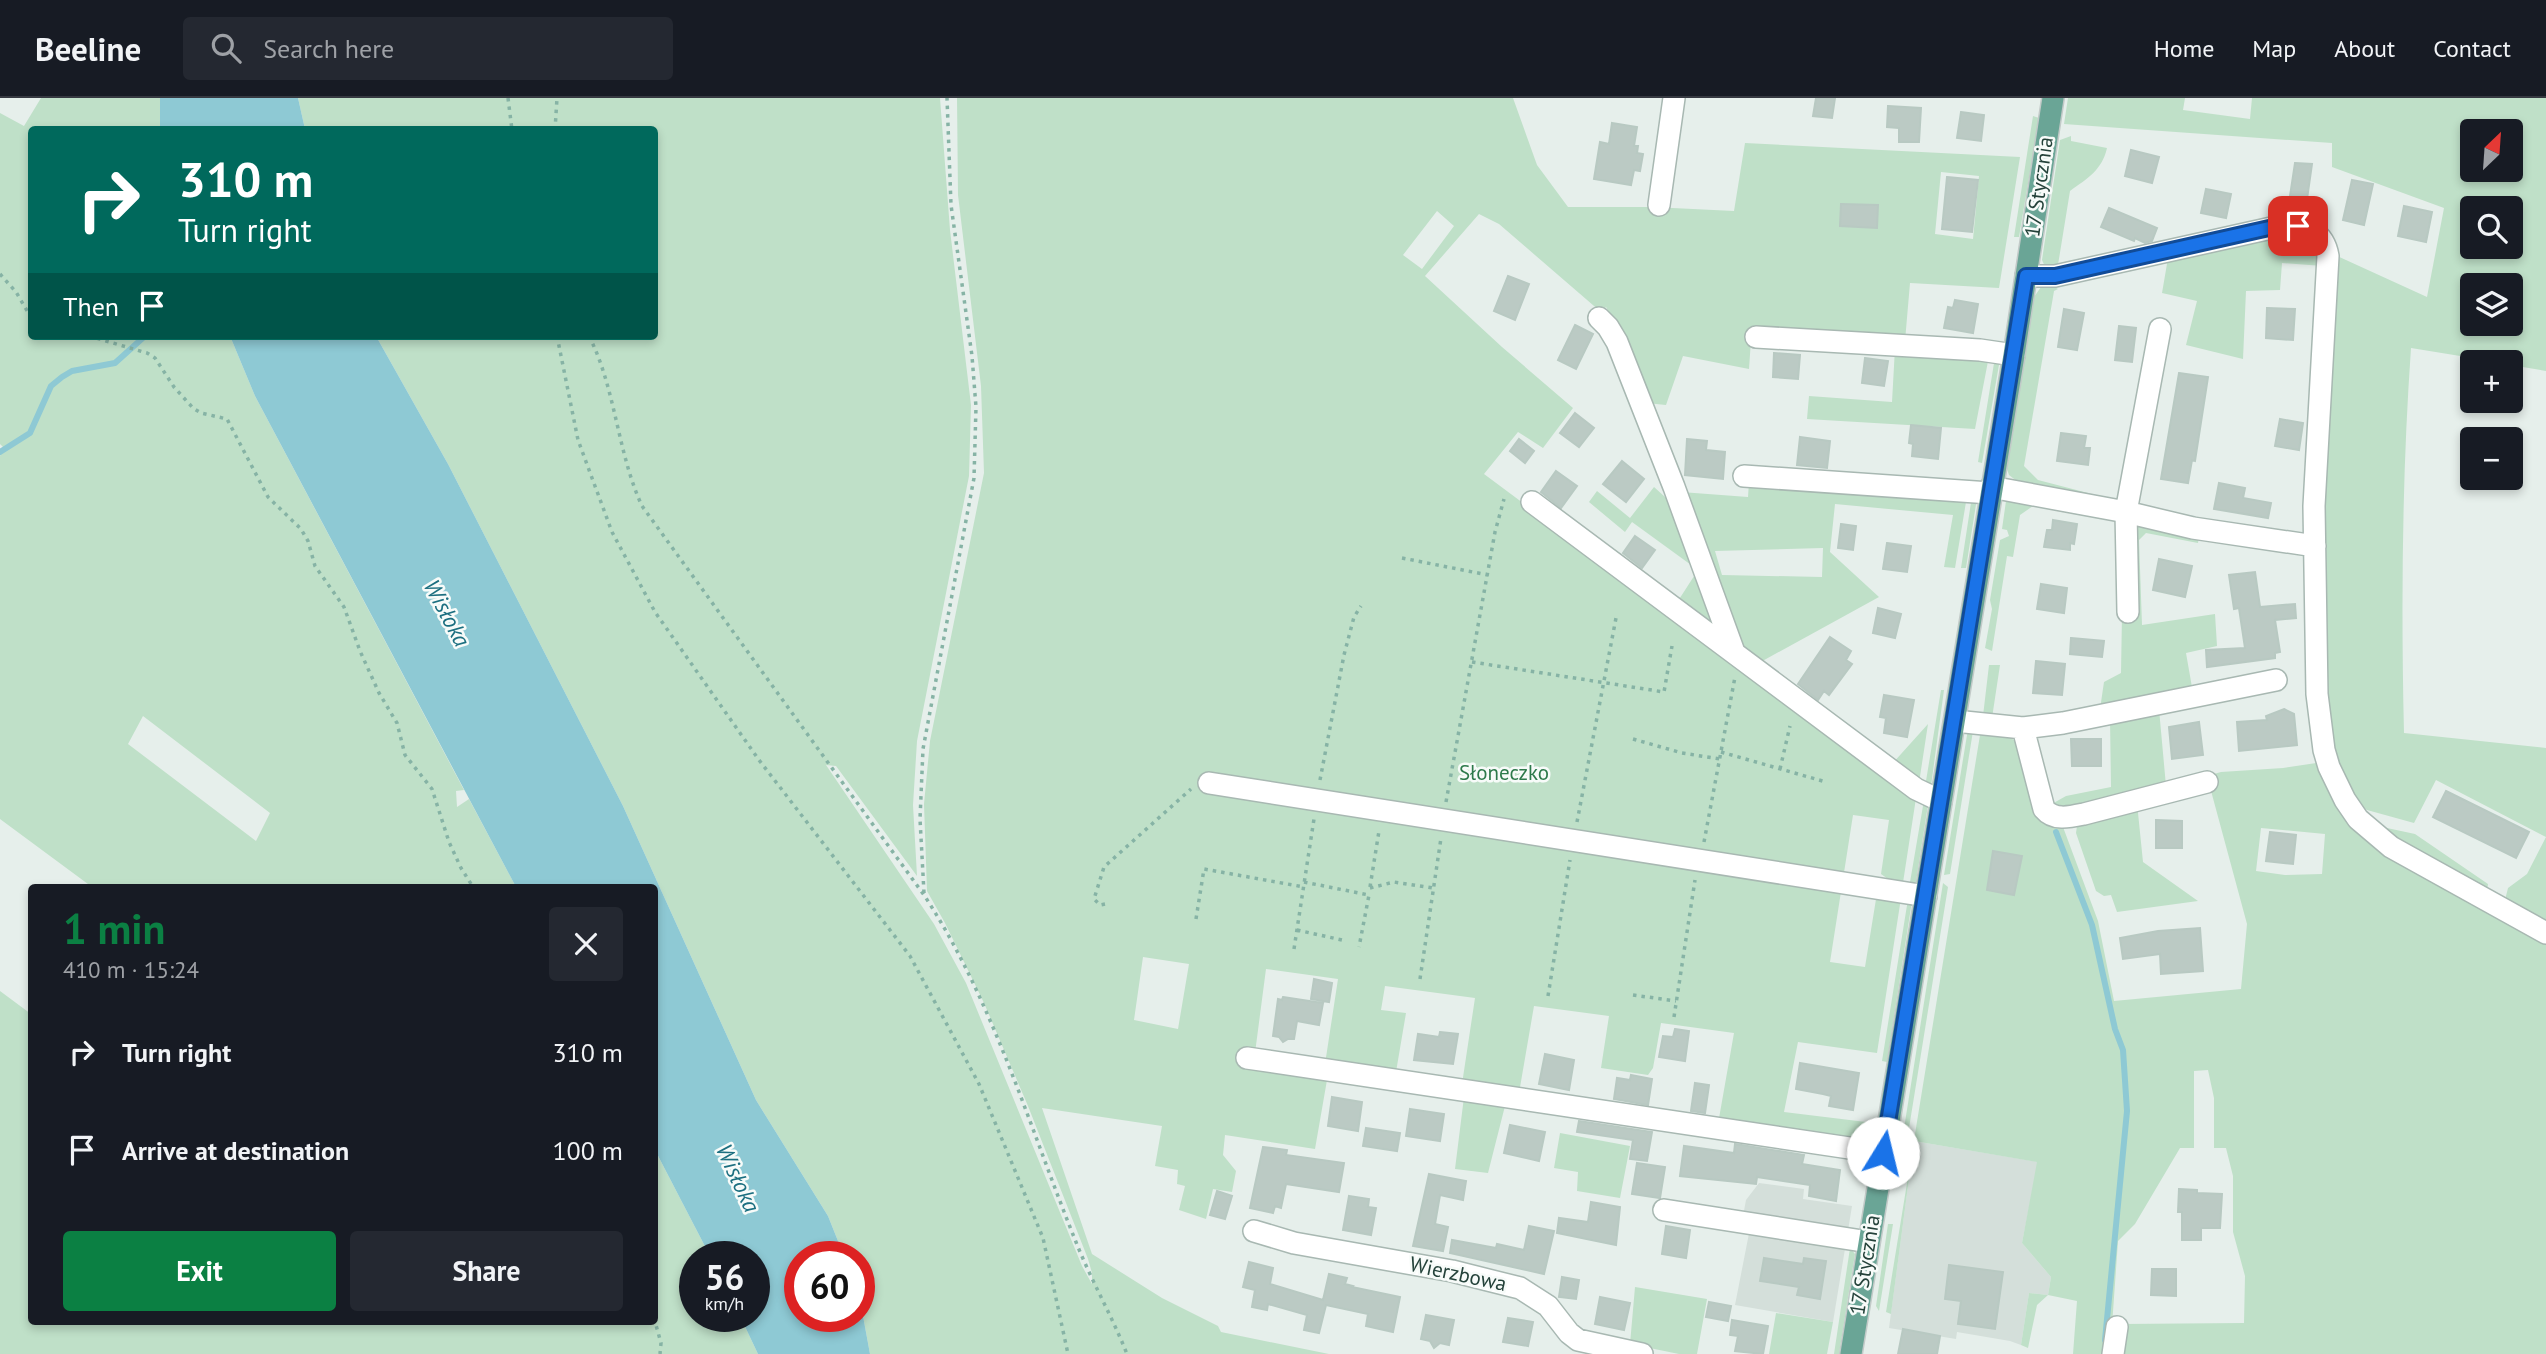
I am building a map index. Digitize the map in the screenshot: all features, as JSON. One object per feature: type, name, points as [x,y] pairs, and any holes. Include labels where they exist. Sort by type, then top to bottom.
[{"type":"main road","name":"17 Stycznia","points":[[1851,1354],[2014,355],[2053,98]]},
{"type":"lane","points":[[1659,205],[1674,98]]},
{"type":"lane","points":[[2026,276],[2055,276],[2285,225],[2302,226],[2319,235],[2328,256],[2316,464],[2315,546],[2318,705],[2326,758],[2345,800],[2363,825],[2390,847],[2546,933]]},
{"type":"lane","points":[[1599,318],[1617,342],[1674,487],[1735,662]]},
{"type":"lane","points":[[2128,612],[2126,512],[2160,329]]},
{"type":"lane","points":[[1756,337],[1980,350],[2014,355]]},
{"type":"lane","points":[[1744,477],[1991,490],[2126,512],[2193,528],[2315,546]]},
{"type":"lane","points":[[1532,502],[1735,662],[1916,789],[1941,801]]},
{"type":"lane","points":[[1955,721],[2023,727],[2063,723],[2276,680]]},
{"type":"lane","points":[[2023,727],[2044,809],[2055,816],[2065,818],[2084,814],[2207,782]]},
{"type":"lane","points":[[1209,783],[1926,896]]},
{"type":"lane","points":[[1247,1058],[1883,1153]]},
{"type":"lane","points":[[1664,1210],[1869,1242]]},
{"type":"lane","name":"Wierzbowa","points":[[1254,1231],[1294,1243],[1452,1271],[1520,1288],[1548,1306],[1569,1333],[1578,1340],[1642,1354]]},
{"type":"lane","points":[[2113,1354],[2117,1327]]},
{"type":"path","points":[[508,98],[512,126]]},
{"type":"path","points":[[555,126],[557,98]]},
{"type":"path","points":[[924,895],[920,819],[923,749],[965,536],[975,467],[976,407],[951,205],[947,98]]},
{"type":"path","points":[[0,274],[16,292],[28,312]]},
{"type":"path","points":[[103,340],[148,353],[155,358],[174,387],[193,408],[206,415],[221,416],[232,425],[268,497],[301,529],[308,541],[315,566],[344,607],[379,693],[397,723],[405,755],[432,789],[449,842],[471,884]]},
{"type":"path","points":[[558,340],[578,440],[612,532],[655,612],[759,760],[910,956],[979,1084],[1043,1238],[1068,1354]]},
{"type":"path","points":[[591,340],[602,370],[630,480],[642,506],[924,895],[951,942],[982,1003],[1076,1244],[1127,1354]]},
{"type":"path","points":[[1420,979],[1443,820],[1504,499]]},
{"type":"path","points":[[1402,558],[1488,575]]},
{"type":"path","points":[[1294,949],[1317,800],[1344,655],[1354,617],[1361,606]]},
{"type":"path","points":[[1548,996],[1573,841],[1616,618]]},
{"type":"path","points":[[1472,663],[1664,692],[1672,646]]},
{"type":"path","points":[[1674,1017],[1735,662]]},
{"type":"path","points":[[1780,769],[1790,726]]},
{"type":"path","points":[[1633,739],[1682,753],[1720,759]]},
{"type":"path","points":[[1721,752],[1826,782]]},
{"type":"path","points":[[1105,904],[1100,905],[1094,899],[1100,873],[1193,787],[1202,782],[1209,783]]},
{"type":"path","points":[[1359,947],[1382,810]]},
{"type":"path","points":[[1196,919],[1204,869],[1368,895]]},
{"type":"path","points":[[1370,887],[1394,882],[1433,888]]},
{"type":"path","points":[[1297,930],[1342,940]]},
{"type":"path","points":[[1633,995],[1676,1001]]},
{"type":"path","points":[[656,1325],[660,1354]]},
{"type":"shaded area","points":[[1914,1141],[2038,1162],[2022,1243],[2051,1277],[2048,1295],[2029,1293],[2021,1345],[1957,1332],[1956,1339],[1889,1328]]},
{"type":"shaded area","points":[[1759,1183],[1804,1189],[1803,1199],[1852,1206],[1833,1322],[1735,1305],[1752,1218],[1743,1216],[1746,1200]]},
{"type":"green space","points":[[41,98],[160,98],[160,126],[28,126],[28,340],[232,340],[255,396],[464,790],[456,791],[457,807],[469,799],[514,884],[88,884],[0,819],[0,456],[4,448],[0,444],[0,113],[24,126]],"holes":[[[143,716],[270,813],[256,841],[128,744]]]},
{"type":"green space","name":"Słoneczko","points":[[298,98],[940,98],[950,230],[971,405],[969,476],[917,741],[913,805],[917,876],[836,766],[826,765],[934,924],[966,983],[1082,1266],[1092,1284],[1088,1259],[1028,1106],[984,1003],[927,891],[924,804],[930,741],[984,473],[981,386],[958,195],[957,98],[1513,98],[1537,165],[1568,207],[1734,211],[1745,143],[2020,157],[1999,288],[1910,283],[1905,341],[1751,340],[1749,369],[1683,356],[1666,405],[1646,403],[1622,335],[1606,307],[1601,312],[1499,224],[1479,214],[1425,276],[1573,408],[1543,448],[1518,432],[1484,474],[1916,798],[1902,889],[1881,874],[1889,820],[1853,815],[1830,962],[1865,967],[1877,893],[1901,898],[1877,1053],[1798,1042],[1784,1112],[1866,1122],[1862,1145],[1718,1124],[1734,1033],[1661,1023],[1653,1068],[1648,1075],[1601,1068],[1609,1016],[1534,1006],[1519,1093],[1462,1084],[1475,998],[1385,986],[1381,1010],[1406,1013],[1396,1072],[1325,1064],[1338,979],[1266,969],[1255,1053],[1327,1080],[1315,1149],[1225,1135],[1223,1155],[1236,1171],[1232,1192],[1213,1189],[1206,1219],[1179,1210],[1185,1186],[1177,1184],[1178,1170],[1155,1166],[1162,1126],[1042,1108],[1092,1254],[1162,1298],[1218,1326],[1221,1332],[1329,1354],[870,1354],[866,1332],[875,1332],[875,1241],[838,1241],[828,1216],[756,1100],[623,806],[448,464],[378,340],[658,340],[658,126],[304,126]],"holes":[[[1941,172],[1979,176],[1973,239],[1935,234]],[[1437,211],[1454,226],[1422,269],[1403,255]],[[1143,957],[1189,964],[1178,1029],[1134,1020]]]},
{"type":"green space","points":[[2068,98],[2185,98],[2183,110],[2250,119],[2252,98],[2546,98],[2546,371],[2523,367],[2523,350],[2460,350],[2460,356],[2411,348],[2404,492],[2403,588],[2404,733],[2546,748],[2546,837],[2436,780],[2414,823],[2367,810],[2352,800],[2328,738],[2318,510],[2335,255],[2427,297],[2444,208],[2332,167],[2332,143],[2064,124]]},
{"type":"green space","points":[[2033,116],[2039,118],[2019,237],[2014,237]]},
{"type":"green space","points":[[2071,136],[2071,141],[2107,148],[2098,168],[2070,191],[2057,271],[2046,269],[2042,260],[2060,140]]},
{"type":"green space","points":[[2279,231],[2312,236],[2323,266],[2282,263],[2280,290],[2246,291],[2243,359],[2186,345],[2197,301],[2162,293],[2168,258]]},
{"type":"green space","points":[[2051,285],[2058,289],[2054,291],[2024,466],[2038,480],[2111,499],[2019,483],[2009,475],[2007,469],[2034,297],[2041,287]]},
{"type":"green space","points":[[1895,348],[1989,356],[1975,429],[1807,419],[1809,396],[1892,402]]},
{"type":"green space","points":[[1995,357],[2000,359],[1982,463],[1978,462]]},
{"type":"green space","points":[[1749,482],[1967,496],[1955,568],[1944,567],[1953,515],[1835,504],[1830,552],[1879,597],[1757,664],[1748,659],[1681,492],[1748,497]],"holes":[[[1823,548],[1822,577],[1722,575],[1715,551]]]},
{"type":"green space","points":[[1654,487],[1675,506],[1716,619],[1709,629],[1676,604],[1698,570],[1632,522],[1625,532],[1589,502],[1597,491],[1630,518]]},
{"type":"green space","points":[[1972,496],[1977,498],[1966,568],[1961,568]]},
{"type":"green space","points":[[2011,498],[2029,501],[2033,506],[2020,515],[2013,557],[2007,556],[1992,651],[1985,648],[1992,609],[1990,600],[2000,540],[2009,536],[2007,530],[2002,529],[2006,501]]},
{"type":"green space","points":[[2140,524],[2199,535],[2198,543],[2146,533],[2139,540],[2142,625],[2215,614],[2217,646],[2186,653],[2193,693],[2100,709],[2104,682],[2121,673],[2122,614],[2131,528]]},
{"type":"green space","points":[[1989,665],[2000,665],[1992,718],[1983,716]]},
{"type":"green space","points":[[1941,690],[1944,690],[1931,786],[1925,787]]},
{"type":"green space","points":[[2159,709],[2166,786],[2079,811],[2050,805],[2066,796],[2111,787],[2110,718]]},
{"type":"green space","points":[[1928,724],[1919,783],[1892,764]]},
{"type":"green space","points":[[1968,729],[1973,731],[1950,874],[1944,875]]},
{"type":"green space","points":[[1981,729],[2004,733],[2015,741],[2063,827],[2098,921],[2114,1001],[2241,989],[2247,924],[2207,776],[2221,772],[2323,762],[2342,804],[2546,939],[2546,1354],[2118,1354],[2120,1324],[2244,1323],[2245,1276],[2233,1232],[2233,1176],[2226,1148],[2214,1148],[2214,1098],[2208,1070],[2194,1071],[2194,1148],[2180,1148],[2135,1224],[2118,1241],[2110,1354],[2073,1354],[2077,1301],[2048,1295],[2051,1277],[2022,1243],[2037,1162],[1914,1141],[1891,1314],[1886,1312]],"holes":[[[2261,828],[2325,834],[2322,874],[2285,875],[2256,871]]]},
{"type":"green space","points":[[1924,800],[1928,805],[1915,888],[1909,888]]},
{"type":"green space","points":[[2137,803],[2143,862],[2198,901],[2117,912],[2111,895],[2104,896],[2096,891],[2076,833],[2077,826]]},
{"type":"green space","points":[[2373,825],[2415,834],[2488,884],[2487,891]]},
{"type":"green space","points":[[2546,837],[2546,928],[2505,900],[2508,888],[2527,874]]},
{"type":"green space","points":[[1943,883],[1948,887],[1904,1159],[1899,1160]]},
{"type":"green space","points":[[1908,899],[1912,901],[1887,1062],[1882,1061]]},
{"type":"green space","points":[[0,991],[28,1012],[28,1325],[658,1325],[658,1156],[702,1241],[679,1241],[679,1332],[748,1332],[758,1354],[0,1354]]},
{"type":"green space","points":[[1464,1097],[1506,1102],[1488,1173],[1455,1169]]},
{"type":"green space","points":[[1560,1133],[1630,1146],[1620,1198],[1577,1191],[1578,1172],[1554,1168]]},
{"type":"green space","points":[[1888,1224],[1893,1224],[1879,1311],[1876,1306]]},
{"type":"green space","points":[[1850,1248],[1855,1254],[1839,1354],[1834,1354]]},
{"type":"green space","points":[[1635,1287],[1707,1299],[1697,1354],[1679,1354],[1630,1344]]},
{"type":"green space","points":[[2029,1293],[2048,1295],[2037,1305],[2028,1348],[2021,1345]]},
{"type":"green space","points":[[1776,1313],[1833,1322],[1827,1354],[1769,1354]]},
{"type":"water","points":[[160,98],[298,98],[304,126],[160,126]]},
{"type":"water","name":"Wisłoka","points":[[232,340],[378,340],[448,464],[623,806],[756,1100],[828,1216],[838,1241],[784,1241],[784,1332],[866,1332],[870,1354],[758,1354],[748,1332],[770,1332],[770,1241],[702,1241],[658,1156],[658,884],[514,884],[255,396]]},
{"type":"building","points":[[1816,98],[1835,98],[1832,118],[1813,116]]},
{"type":"building","points":[[1888,106],[1921,108],[1919,142],[1899,142],[1899,128],[1887,127]]},
{"type":"building","points":[[1961,112],[1984,115],[1981,141],[1957,138]]},
{"type":"building","points":[[1612,123],[1637,127],[1634,146],[1638,146],[1637,153],[1643,154],[1640,171],[1634,170],[1631,185],[1594,179],[1600,142],[1609,144]]},
{"type":"building","points":[[2131,150],[2159,157],[2152,183],[2125,176]]},
{"type":"building","points":[[2295,163],[2312,164],[2307,199],[2290,196]]},
{"type":"building","points":[[1947,177],[1978,180],[1972,232],[1942,229]]},
{"type":"building","points":[[2352,180],[2373,184],[2364,225],[2343,220]]},
{"type":"building","points":[[2206,189],[2231,194],[2226,218],[2201,213]]},
{"type":"building","points":[[1841,204],[1878,205],[1877,228],[1840,226]]},
{"type":"building","points":[[2404,206],[2432,212],[2426,242],[2398,236]]},
{"type":"building","points":[[2109,208],[2157,228],[2152,241],[2145,243],[2135,238],[2134,241],[2101,227]]},
{"type":"building","points":[[1508,276],[1529,284],[1515,320],[1494,311]]},
{"type":"building","points":[[1955,300],[1978,304],[1973,333],[1944,328],[1948,307],[1953,308]]},
{"type":"building","points":[[2267,308],[2295,309],[2293,340],[2266,338]]},
{"type":"building","points":[[2064,309],[2084,313],[2077,350],[2058,347]]},
{"type":"building","points":[[1575,325],[1593,334],[1576,369],[1558,360]]},
{"type":"building","points":[[2119,326],[2136,328],[2132,362],[2115,360]]},
{"type":"building","points":[[1774,353],[1800,355],[1798,379],[1773,377]]},
{"type":"building","points":[[1865,358],[1888,361],[1884,386],[1862,383]]},
{"type":"building","points":[[2179,373],[2208,377],[2195,461],[2192,460],[2188,483],[2161,479]]},
{"type":"building","points":[[1575,413],[1594,428],[1579,447],[1560,433]]},
{"type":"building","points":[[2280,419],[2303,423],[2299,450],[2275,446]]},
{"type":"building","points":[[1911,425],[1941,428],[1938,459],[1912,456],[1913,444],[1909,443]]},
{"type":"building","points":[[2061,433],[2086,436],[2084,448],[2090,448],[2088,465],[2057,461]]},
{"type":"building","points":[[1800,437],[1830,441],[1827,468],[1797,465]]},
{"type":"building","points":[[1519,439],[1534,451],[1525,463],[1510,451]]},
{"type":"building","points":[[1687,439],[1707,441],[1706,450],[1725,452],[1723,479],[1685,475]]},
{"type":"building","points":[[1622,461],[1644,479],[1626,502],[1603,484]]},
{"type":"building","points":[[1556,471],[1577,486],[1561,508],[1541,492]]},
{"type":"building","points":[[2219,483],[2245,488],[2243,498],[2271,503],[2268,518],[2214,509]]},
{"type":"building","points":[[2053,520],[2077,524],[2074,544],[2070,543],[2070,550],[2044,547],[2047,530],[2052,530]]},
{"type":"building","points":[[1841,524],[1856,526],[1853,550],[1838,548]]},
{"type":"building","points":[[1635,536],[1655,550],[1642,568],[1623,553]]},
{"type":"building","points":[[1887,543],[1911,546],[1907,572],[1883,569]]},
{"type":"building","points":[[2159,559],[2192,566],[2185,597],[2153,590]]},
{"type":"building","points":[[2255,572],[2260,607],[2295,604],[2296,618],[2275,620],[2280,652],[2275,653],[2275,658],[2207,667],[2206,650],[2245,648],[2239,608],[2234,609],[2229,575]]},
{"type":"building","points":[[2041,584],[2067,588],[2064,613],[2037,609]]},
{"type":"building","points":[[1878,608],[1901,614],[1895,638],[1873,633]]},
{"type":"building","points":[[1830,637],[1851,651],[1846,660],[1852,664],[1829,695],[1824,691],[1818,700],[1798,684]]},
{"type":"building","points":[[2071,638],[2104,641],[2102,657],[2070,654]]},
{"type":"building","points":[[2036,661],[2065,664],[2062,695],[2033,693]]},
{"type":"building","points":[[1884,695],[1914,700],[1907,737],[1884,733],[1886,718],[1880,717]]},
{"type":"building","points":[[2284,709],[2294,714],[2297,745],[2239,751],[2237,722],[2267,720],[2266,716]]},
{"type":"building","points":[[2199,722],[2203,755],[2172,759],[2169,727]]},
{"type":"building","points":[[2071,739],[2101,739],[2101,766],[2072,766]]},
{"type":"building","points":[[2446,791],[2529,832],[2516,858],[2433,817]]},
{"type":"building","points":[[2156,820],[2182,821],[2182,848],[2156,848]]},
{"type":"building","points":[[2270,832],[2296,835],[2293,864],[2266,861]]},
{"type":"building","points":[[1993,851],[2022,856],[2014,895],[1987,890]]},
{"type":"building","points":[[2200,928],[2203,971],[2161,974],[2160,954],[2123,959],[2120,938],[2158,931]]},
{"type":"building","points":[[1314,979],[1332,983],[1329,1002],[1311,999]]},
{"type":"building","points":[[1283,997],[1323,1003],[1319,1025],[1297,1021],[1294,1039],[1283,1042],[1279,1037],[1273,1036],[1278,999],[1282,1000]]},
{"type":"building","points":[[1675,1029],[1689,1031],[1685,1061],[1659,1057],[1663,1036],[1673,1037]]},
{"type":"building","points":[[1440,1032],[1458,1034],[1453,1064],[1414,1060],[1418,1034],[1439,1037]]},
{"type":"building","points":[[1545,1054],[1574,1060],[1569,1090],[1539,1084]]},
{"type":"building","points":[[1800,1063],[1859,1073],[1853,1110],[1829,1106],[1831,1096],[1796,1089]]},
{"type":"building","points":[[1631,1075],[1652,1079],[1648,1105],[1614,1099],[1617,1078],[1630,1080]]},
{"type":"building","points":[[1695,1083],[1709,1085],[1705,1113],[1691,1111]]},
{"type":"building","points":[[1332,1097],[1362,1102],[1358,1131],[1328,1126]]},
{"type":"building","points":[[1410,1109],[1444,1114],[1440,1141],[1406,1136]]},
{"type":"building","points":[[1579,1121],[1652,1132],[1647,1161],[1630,1159],[1633,1140],[1577,1132]]},
{"type":"building","points":[[1510,1125],[1545,1132],[1539,1161],[1504,1153]]},
{"type":"building","points":[[1366,1128],[1400,1133],[1397,1151],[1363,1146]]},
{"type":"building","points":[[1735,1144],[1804,1155],[1802,1164],[1840,1170],[1836,1201],[1809,1196],[1810,1185],[1757,1177],[1756,1184],[1680,1176],[1684,1146],[1734,1153]]},
{"type":"building","points":[[1263,1147],[1287,1150],[1286,1155],[1344,1163],[1339,1192],[1286,1184],[1281,1208],[1275,1206],[1273,1213],[1250,1208]]},
{"type":"building","points":[[1637,1163],[1665,1167],[1660,1198],[1632,1194]]},
{"type":"building","points":[[1429,1174],[1466,1181],[1463,1200],[1440,1195],[1435,1224],[1448,1227],[1443,1251],[1413,1246]]},
{"type":"building","points":[[2179,1189],[2222,1194],[2220,1228],[2201,1228],[2201,1240],[2182,1240],[2182,1212],[2178,1212]]},
{"type":"building","points":[[1217,1191],[1232,1196],[1225,1219],[1210,1215]]},
{"type":"building","points":[[1349,1196],[1369,1199],[1368,1207],[1376,1208],[1371,1235],[1343,1230]]},
{"type":"building","points":[[1591,1202],[1620,1207],[1616,1245],[1557,1233],[1559,1218],[1588,1222]]},
{"type":"building","points":[[1529,1226],[1554,1231],[1544,1274],[1450,1253],[1452,1240],[1496,1248],[1497,1244],[1524,1250]]},
{"type":"building","points":[[1666,1226],[1690,1230],[1686,1258],[1662,1254]]},
{"type":"building","points":[[1764,1258],[1803,1264],[1804,1258],[1826,1261],[1820,1299],[1797,1295],[1799,1287],[1760,1281]]},
{"type":"building","points":[[1249,1262],[1273,1268],[1270,1284],[1323,1300],[1329,1274],[1347,1278],[1345,1284],[1352,1287],[1400,1297],[1393,1332],[1366,1326],[1368,1314],[1326,1305],[1319,1333],[1304,1330],[1307,1315],[1268,1304],[1267,1310],[1252,1307],[1255,1290],[1243,1287]]},
{"type":"building","points":[[1949,1265],[2003,1272],[1995,1329],[1958,1324],[1961,1301],[1945,1299]]},
{"type":"building","points":[[2152,1269],[2176,1269],[2176,1296],[2151,1295]]},
{"type":"building","points":[[1562,1277],[1579,1280],[1576,1299],[1559,1297]]},
{"type":"building","points":[[1600,1297],[1630,1303],[1624,1330],[1595,1324]]},
{"type":"building","points":[[1709,1302],[1731,1306],[1728,1321],[1706,1317]]},
{"type":"building","points":[[1426,1315],[1454,1320],[1449,1345],[1440,1343],[1434,1348],[1430,1341],[1421,1339]]},
{"type":"building","points":[[1508,1318],[1533,1322],[1528,1346],[1503,1342]]},
{"type":"building","points":[[1732,1320],[1768,1326],[1763,1354],[1735,1351],[1738,1336],[1730,1335]]},
{"type":"building","points":[[1903,1329],[1940,1336],[1937,1354],[1898,1354]]},
{"type":"waterway","points":[[0,452],[30,433],[51,386],[62,377],[72,371],[115,363],[141,340]]},
{"type":"waterway","points":[[2056,832],[2092,925],[2115,1029],[2123,1050],[2127,1111],[2105,1340]]},
{"type":"route","points":[[1883,1153],[2026,276],[2055,276],[2278,226],[2298,226]]}]
